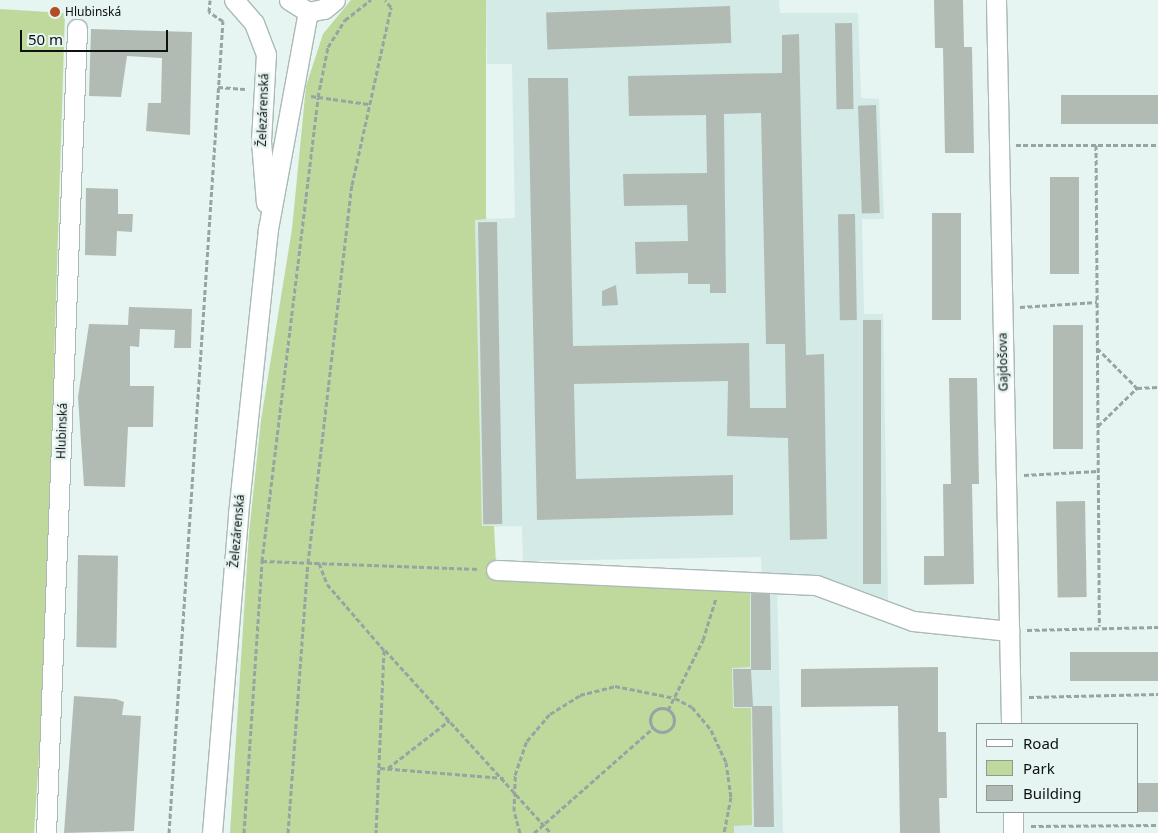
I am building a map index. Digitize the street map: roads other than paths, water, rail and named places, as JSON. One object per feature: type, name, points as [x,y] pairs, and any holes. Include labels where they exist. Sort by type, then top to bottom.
[{"type":"street","name":"Železárenská","points":[[234,0],[254,23],[266,54],[261,141],[268,229]]},
{"type":"street","points":[[289,0],[308,12],[324,9],[335,0]]},
{"type":"street","name":"Gajdošova","points":[[996,0],[1011,723]]},
{"type":"street","name":"Železárenská","points":[[212,833],[238,514],[268,229],[308,12]]},
{"type":"street","name":"Hlubinská","points":[[46,833],[77,29]]},
{"type":"street","points":[[496,570],[816,585],[913,621],[1009,631]]},
{"type":"place","name":"Hlubinská","points":[[55,12]]}]
